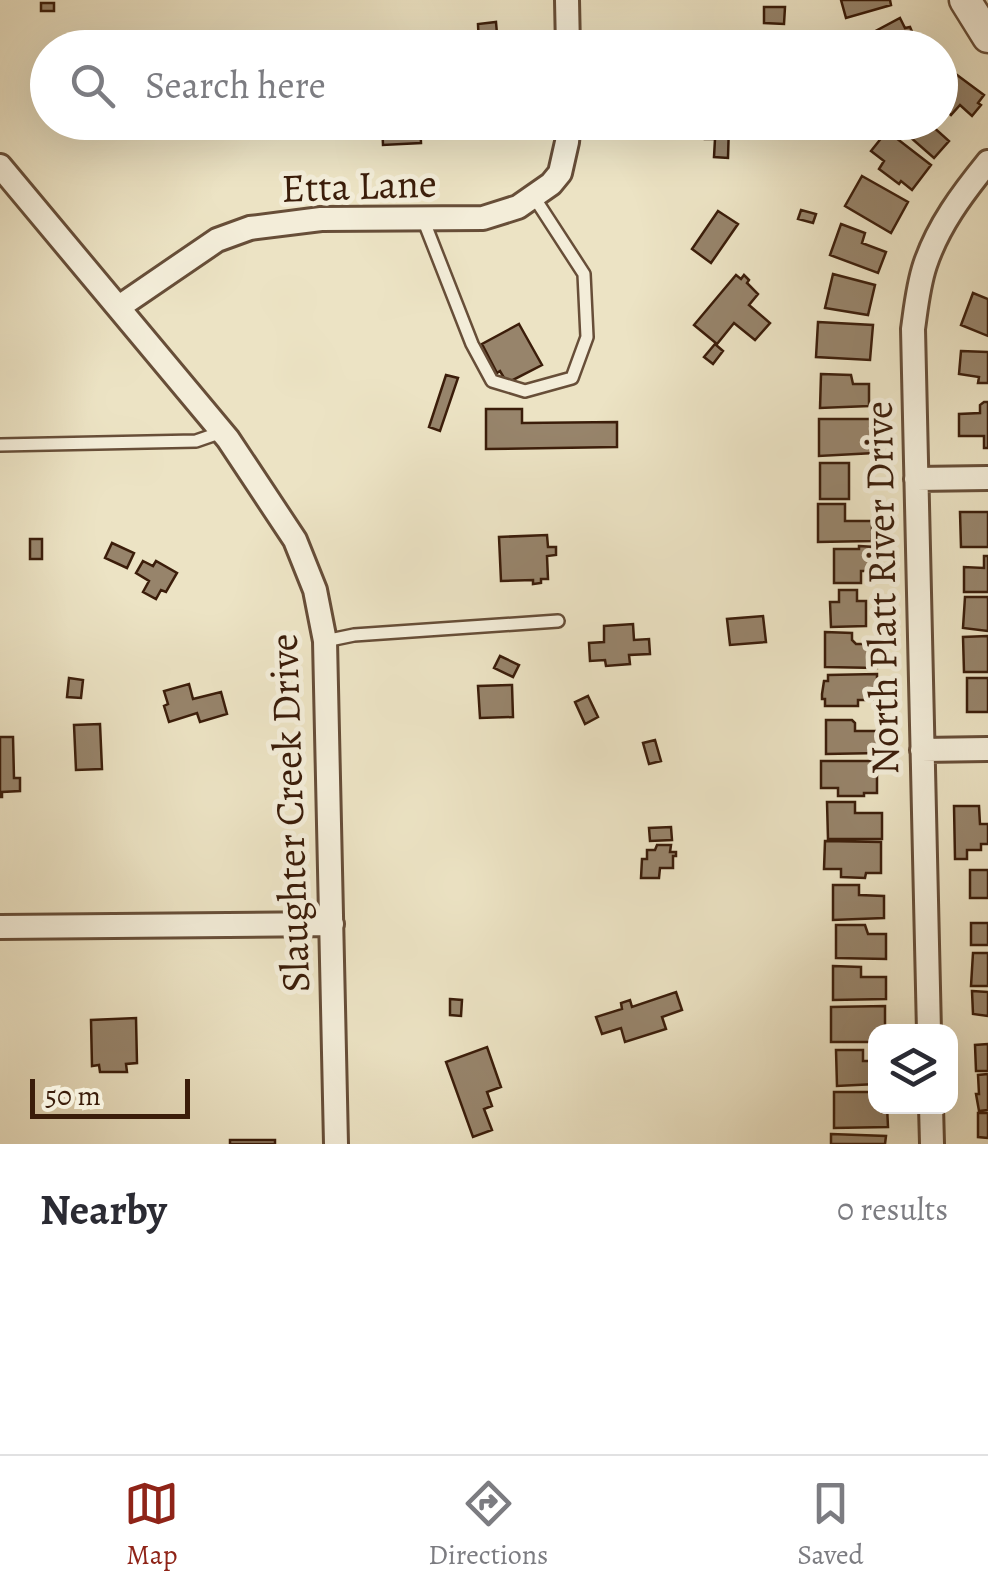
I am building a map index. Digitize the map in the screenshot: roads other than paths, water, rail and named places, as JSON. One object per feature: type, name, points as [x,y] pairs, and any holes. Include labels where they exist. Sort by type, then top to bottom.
[{"type":"street","points":[[567,0],[568,30]]},
{"type":"street","points":[[965,0],[988,37]]},
{"type":"street","name":"Etta Lane","points":[[118,308],[217,240],[250,228],[321,219],[484,218],[518,207],[560,173],[567,140]]},
{"type":"street","name":"North Platt River Drive","points":[[929,1024],[913,329],[924,266],[937,236],[956,202],[988,162]]},
{"type":"street","name":"Slaughter Creek Drive","points":[[0,166],[222,432],[294,540],[314,590],[325,642],[336,1144]]},
{"type":"street","points":[[916,479],[988,478]]},
{"type":"street","points":[[922,750],[988,748]]},
{"type":"street","points":[[0,927],[332,924]]},
{"type":"street","points":[[931,1114],[932,1144]]},
{"type":"lane","points":[[423,219],[472,344],[492,381],[525,392],[572,378],[587,337],[584,274],[534,197]]},
{"type":"lane","points":[[0,445],[196,441],[222,432]]},
{"type":"lane","points":[[325,642],[354,635],[558,621]]}]
